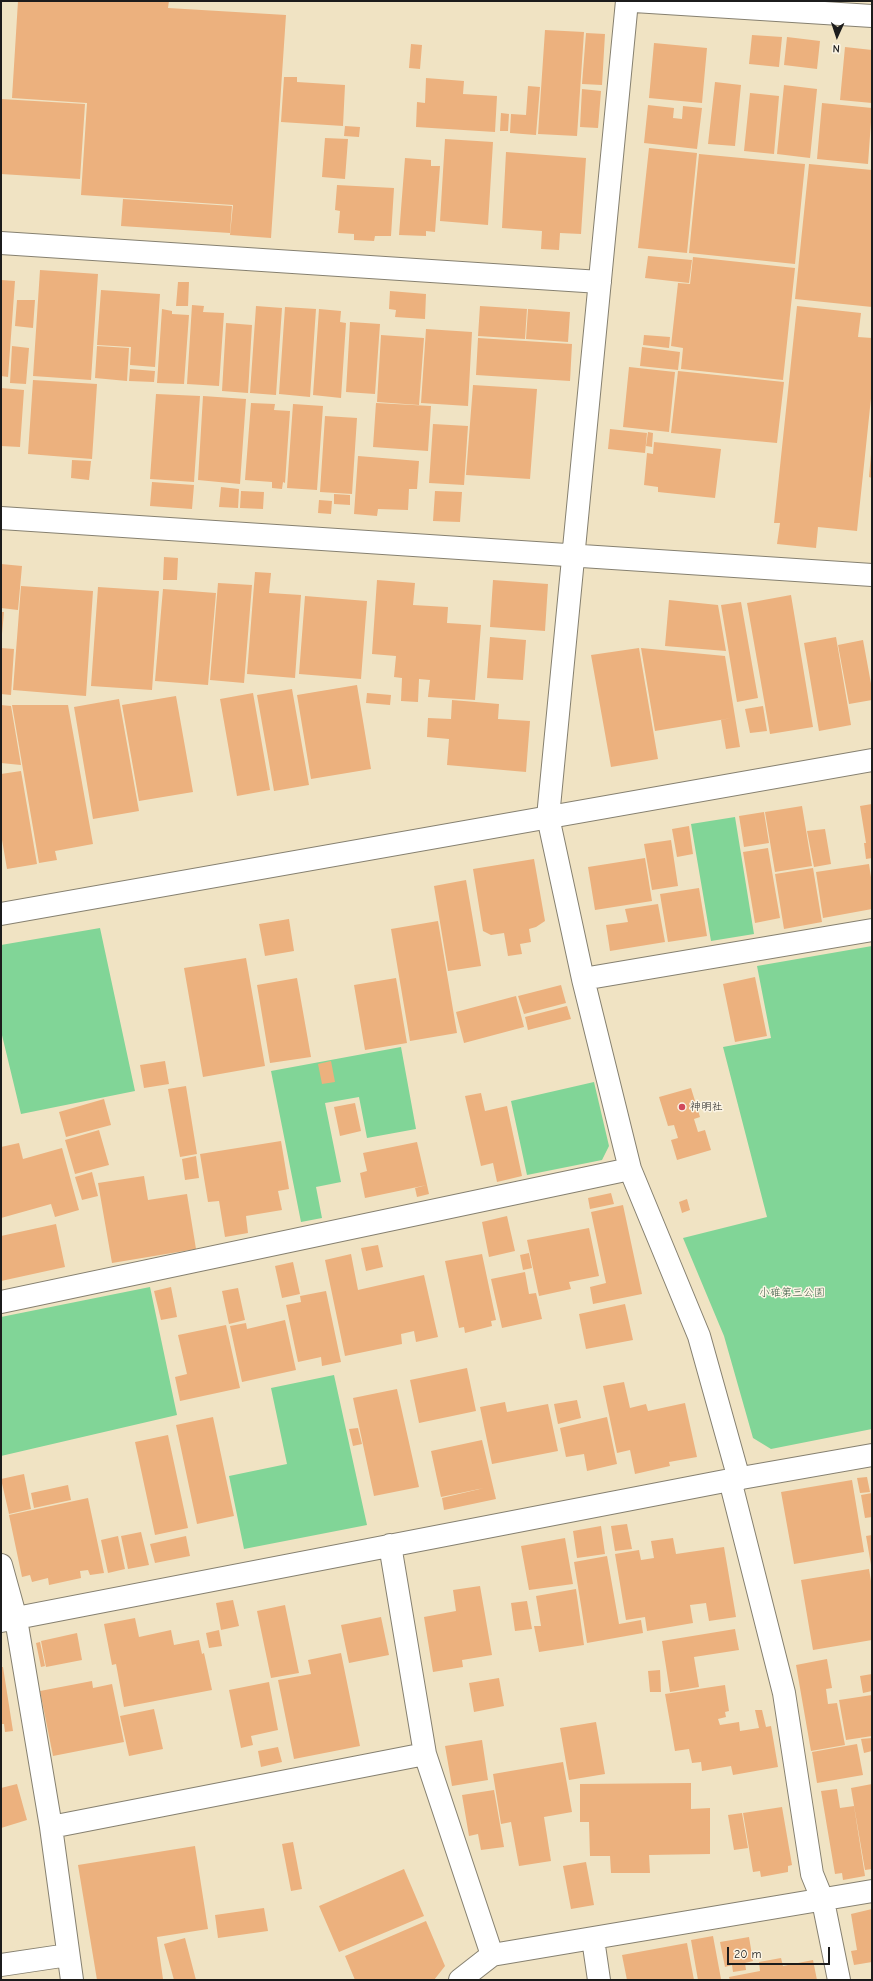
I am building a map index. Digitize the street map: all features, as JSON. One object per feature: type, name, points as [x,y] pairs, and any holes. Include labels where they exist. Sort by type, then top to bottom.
[{"type":"street","points":[[627,1],[548,818],[583,979],[630,1169],[699,1336],[784,1693],[812,1874],[823,1901],[839,1980]]},
{"type":"street","points":[[634,1],[872,16]]},
{"type":"street","points":[[1,243],[600,282]]},
{"type":"street","points":[[1,518],[872,576]]},
{"type":"street","points":[[1,914],[872,760]]},
{"type":"street","points":[[583,979],[872,930]]},
{"type":"street","points":[[1,1302],[630,1169]]},
{"type":"street","points":[[8,1620],[390,1545],[872,1455]]},
{"type":"street","points":[[390,1545],[425,1754],[492,1955]]},
{"type":"street","points":[[1,1565],[8,1620],[51,1827],[72,1980]]},
{"type":"street","points":[[51,1827],[425,1754]]},
{"type":"street","points":[[460,1980],[492,1955],[823,1901],[872,1891]]},
{"type":"street","points":[[593,1938],[599,1980]]},
{"type":"street","points":[[1,1965],[68,1955]]},
{"type":"green space","points":[[735,817],[754,934],[711,941],[691,824]]},
{"type":"green space","points":[[100,928],[135,1091],[21,1114],[1,1031],[1,945]]},
{"type":"green space","name":"小碓第三公園","points":[[872,946],[872,1429],[771,1449],[753,1438],[724,1336],[683,1238],[767,1217],[723,1047],[771,1038],[757,966]]},
{"type":"green space","points":[[401,1047],[416,1129],[367,1138],[359,1097],[325,1103],[341,1182],[316,1187],[322,1218],[301,1222],[271,1071]]},
{"type":"green space","points":[[594,1082],[609,1146],[602,1160],[527,1175],[511,1101]]},
{"type":"green space","points":[[150,1287],[177,1415],[1,1456],[1,1317]]},
{"type":"green space","points":[[334,1375],[367,1525],[244,1549],[229,1476],[287,1464],[271,1388]]},
{"type":"building","points":[[18,1],[169,1],[168,8],[286,15],[271,238],[230,235],[233,205],[81,195],[87,103],[12,98]]},
{"type":"building","points":[[545,30],[584,32],[577,136],[538,134]]},
{"type":"building","points":[[586,33],[605,34],[602,85],[582,84]]},
{"type":"building","points":[[752,35],[782,37],[779,67],[749,64]]},
{"type":"building","points":[[787,37],[820,41],[817,69],[784,65]]},
{"type":"building","points":[[654,43],[707,48],[702,103],[649,98]]},
{"type":"building","points":[[411,44],[422,45],[420,69],[409,68]]},
{"type":"building","points":[[845,47],[872,50],[872,103],[840,100]]},
{"type":"building","points":[[284,77],[297,77],[297,82],[345,85],[343,126],[281,122]]},
{"type":"building","points":[[426,78],[464,81],[463,94],[497,96],[495,132],[416,127],[417,102],[425,103]]},
{"type":"building","points":[[715,82],[741,85],[735,146],[708,144]]},
{"type":"building","points":[[784,85],[817,89],[810,158],[777,154]]},
{"type":"building","points":[[528,86],[540,87],[536,135],[510,133],[511,114],[526,115]]},
{"type":"building","points":[[582,89],[601,91],[598,128],[580,127]]},
{"type":"building","points":[[750,93],[779,96],[774,154],[744,151]]},
{"type":"building","points":[[1,99],[85,104],[80,179],[1,174]]},
{"type":"building","points":[[822,103],[872,108],[868,164],[817,159]]},
{"type":"building","points":[[648,105],[674,108],[673,118],[682,119],[683,106],[702,108],[697,149],[644,143]]},
{"type":"building","points":[[501,113],[509,114],[508,131],[500,131]]},
{"type":"building","points":[[345,126],[360,127],[359,137],[344,136]]},
{"type":"building","points":[[325,138],[348,139],[345,179],[322,177]]},
{"type":"building","points":[[445,139],[493,142],[488,225],[440,221]]},
{"type":"building","points":[[649,148],[697,153],[687,253],[638,248]]},
{"type":"building","points":[[506,152],[586,158],[581,234],[560,233],[559,250],[541,249],[542,231],[502,228]]},
{"type":"building","points":[[699,154],[805,164],[795,264],[689,253]]},
{"type":"building","points":[[405,158],[431,160],[431,166],[440,166],[435,232],[426,231],[426,236],[399,235]]},
{"type":"building","points":[[809,164],[872,170],[872,307],[795,299]]},
{"type":"building","points":[[337,185],[394,188],[391,236],[375,236],[374,241],[354,240],[354,234],[338,233],[340,211],[335,210]]},
{"type":"building","points":[[123,199],[232,206],[230,233],[121,226]]},
{"type":"building","points":[[648,256],[692,260],[689,283],[645,278]]},
{"type":"building","points":[[693,257],[795,268],[783,380],[681,369],[683,348],[671,346],[678,283],[690,284]]},
{"type":"building","points":[[40,270],[98,274],[91,380],[33,376]]},
{"type":"building","points":[[1,280],[15,281],[8,377],[1,376]]},
{"type":"building","points":[[178,282],[189,282],[188,306],[176,306]]},
{"type":"building","points":[[101,290],[160,294],[155,367],[130,365],[131,347],[97,345]]},
{"type":"building","points":[[390,291],[426,294],[425,319],[395,317],[396,310],[389,309]]},
{"type":"building","points":[[17,300],[35,300],[33,328],[15,326]]},
{"type":"building","points":[[192,305],[204,306],[203,312],[224,313],[219,386],[187,384]]},
{"type":"building","points":[[256,306],[282,308],[276,395],[250,393]]},
{"type":"building","points":[[480,306],[527,309],[525,339],[478,336]]},
{"type":"building","points":[[797,306],[861,313],[858,337],[872,338],[872,389],[857,531],[818,527],[816,548],[777,544],[780,523],[774,523]]},
{"type":"building","points":[[285,307],[316,309],[310,397],[279,394]]},
{"type":"building","points":[[162,309],[172,311],[172,314],[189,315],[184,384],[157,383]]},
{"type":"building","points":[[319,309],[341,311],[340,322],[346,323],[341,398],[313,395]]},
{"type":"building","points":[[528,309],[570,312],[568,342],[526,339]]},
{"type":"building","points":[[350,322],[380,324],[375,394],[346,392]]},
{"type":"building","points":[[226,323],[252,325],[248,393],[222,391]]},
{"type":"building","points":[[426,329],[472,332],[468,406],[421,403]]},
{"type":"building","points":[[381,335],[424,338],[419,405],[377,402]]},
{"type":"building","points":[[644,335],[670,337],[669,348],[643,345]]},
{"type":"building","points":[[478,338],[572,344],[570,381],[476,375]]},
{"type":"building","points":[[12,346],[29,348],[26,384],[10,383]]},
{"type":"building","points":[[97,346],[129,348],[127,381],[95,378]]},
{"type":"building","points":[[642,347],[680,352],[678,370],[640,366]]},
{"type":"building","points":[[629,367],[675,372],[669,432],[623,427]]},
{"type":"building","points":[[130,369],[155,371],[154,382],[129,381]]},
{"type":"building","points":[[678,371],[784,382],[777,443],[671,433]]},
{"type":"building","points":[[33,380],[97,384],[92,459],[28,454]]},
{"type":"building","points":[[473,385],[537,389],[530,479],[466,475]]},
{"type":"building","points":[[1,388],[24,390],[20,447],[1,446]]},
{"type":"building","points":[[156,394],[200,396],[194,482],[150,479]]},
{"type":"building","points":[[203,396],[246,399],[240,484],[198,480]]},
{"type":"building","points":[[251,403],[275,404],[274,410],[290,411],[285,483],[283,482],[282,489],[272,488],[272,482],[245,480]]},
{"type":"building","points":[[376,403],[431,406],[428,451],[373,447]]},
{"type":"building","points":[[293,404],[323,406],[317,490],[287,488]]},
{"type":"building","points":[[325,416],[357,418],[352,494],[320,492]]},
{"type":"building","points":[[433,424],[468,426],[464,485],[429,483]]},
{"type":"building","points":[[610,429],[647,433],[645,453],[608,449]]},
{"type":"building","points":[[648,432],[653,433],[652,447],[646,446]]},
{"type":"building","points":[[654,442],[721,449],[715,498],[658,492],[658,487],[644,485],[647,453],[653,454]]},
{"type":"building","points":[[872,454],[872,478],[869,477]]},
{"type":"building","points":[[358,456],[419,461],[417,489],[409,489],[408,510],[378,509],[377,516],[354,514]]},
{"type":"building","points":[[72,460],[91,461],[89,480],[71,478]]},
{"type":"building","points":[[152,482],[194,485],[192,509],[150,506]]},
{"type":"building","points":[[221,487],[239,489],[238,508],[219,507]]},
{"type":"building","points":[[241,491],[264,492],[263,509],[240,508]]},
{"type":"building","points":[[435,491],[462,492],[460,522],[433,521]]},
{"type":"building","points":[[334,494],[350,495],[350,505],[334,504]]},
{"type":"building","points":[[319,500],[332,501],[331,514],[318,513]]},
{"type":"building","points":[[164,557],[178,558],[177,580],[163,580]]},
{"type":"building","points":[[1,564],[22,566],[18,610],[1,608]]},
{"type":"building","points":[[255,572],[271,573],[269,593],[301,595],[295,678],[247,674]]},
{"type":"building","points":[[377,580],[415,583],[413,605],[448,607],[447,623],[481,625],[475,700],[428,697],[430,680],[419,679],[418,702],[401,701],[402,678],[394,677],[396,656],[372,654]]},
{"type":"building","points":[[493,580],[548,584],[545,631],[490,627]]},
{"type":"building","points":[[218,583],[252,585],[244,683],[210,680]]},
{"type":"building","points":[[21,586],[93,591],[86,696],[13,690]]},
{"type":"building","points":[[98,587],[159,591],[152,690],[91,686]]},
{"type":"building","points":[[163,589],[216,593],[208,685],[155,681]]},
{"type":"building","points":[[791,595],[813,727],[770,734],[747,603]]},
{"type":"building","points":[[305,596],[367,601],[361,679],[299,674]]},
{"type":"building","points":[[669,600],[718,605],[726,651],[665,646]]},
{"type":"building","points":[[741,602],[758,698],[737,702],[721,605]]},
{"type":"building","points":[[1,612],[4,612],[2,634],[1,634]]},
{"type":"building","points":[[490,637],[526,640],[523,680],[487,678]]},
{"type":"building","points":[[836,637],[851,725],[819,731],[804,643]]},
{"type":"building","points":[[863,640],[872,689],[872,700],[849,704],[838,645]]},
{"type":"building","points":[[1,648],[14,649],[11,695],[1,694]]},
{"type":"building","points":[[639,648],[658,759],[611,767],[591,655]]},
{"type":"building","points":[[641,648],[725,656],[740,747],[726,749],[721,720],[732,718],[655,731]]},
{"type":"building","points":[[357,685],[371,769],[311,779],[297,695]]},
{"type":"building","points":[[292,689],[309,785],[274,791],[257,695]]},
{"type":"building","points":[[253,693],[270,790],[237,796],[220,699]]},
{"type":"building","points":[[367,693],[391,695],[390,705],[366,703]]},
{"type":"building","points":[[176,696],[193,792],[139,801],[122,705]]},
{"type":"building","points":[[119,699],[139,811],[93,819],[74,707]]},
{"type":"building","points":[[452,700],[499,704],[498,719],[530,721],[526,772],[447,765],[449,739],[427,737],[428,718],[451,719]]},
{"type":"building","points":[[1,705],[11,706],[21,765],[1,763]]},
{"type":"building","points":[[12,705],[68,705],[93,844],[55,851],[57,860],[39,863]]},
{"type":"building","points":[[763,706],[767,731],[750,733],[745,709]]},
{"type":"building","points":[[21,771],[37,864],[7,869],[1,834],[1,774]]},
{"type":"building","points":[[872,804],[872,858],[866,859],[864,843],[866,843],[860,806]]},
{"type":"building","points":[[802,806],[812,866],[775,872],[765,812]]},
{"type":"building","points":[[764,812],[769,843],[744,847],[739,816]]},
{"type":"building","points":[[689,826],[693,854],[677,857],[672,829]]},
{"type":"building","points":[[825,829],[831,864],[814,867],[807,831]]},
{"type":"building","points":[[671,840],[678,886],[652,890],[644,844]]},
{"type":"building","points":[[768,848],[780,918],[755,923],[743,852]]},
{"type":"building","points":[[645,858],[652,901],[595,910],[588,867]]},
{"type":"building","points":[[534,859],[545,921],[536,927],[529,929],[531,942],[520,944],[522,954],[508,956],[504,933],[491,935],[483,931],[473,869]]},
{"type":"building","points":[[869,864],[872,884],[872,909],[823,918],[816,872]]},
{"type":"building","points":[[813,868],[822,922],[784,929],[775,874]]},
{"type":"building","points":[[466,880],[481,966],[448,971],[434,886]]},
{"type":"building","points":[[699,888],[707,936],[668,942],[660,894]]},
{"type":"building","points":[[658,904],[665,942],[610,951],[606,925],[628,922],[625,909]]},
{"type":"building","points":[[289,919],[294,951],[265,956],[259,924]]},
{"type":"building","points":[[438,921],[457,1033],[410,1041],[391,929]]},
{"type":"building","points":[[246,958],[265,1066],[203,1077],[184,968]]},
{"type":"building","points":[[755,977],[767,1036],[735,1042],[723,984]]},
{"type":"building","points":[[297,978],[311,1057],[270,1063],[257,985]]},
{"type":"building","points":[[396,978],[407,1043],[365,1050],[354,985]]},
{"type":"building","points":[[561,985],[566,1003],[524,1014],[518,996]]},
{"type":"building","points":[[516,996],[524,1027],[464,1043],[456,1012]]},
{"type":"building","points":[[567,1006],[571,1019],[528,1030],[525,1017]]},
{"type":"building","points":[[165,1061],[169,1084],[144,1088],[140,1065]]},
{"type":"building","points":[[331,1061],[335,1082],[322,1084],[318,1064]]},
{"type":"building","points":[[186,1086],[197,1154],[180,1157],[168,1089]]},
{"type":"building","points":[[691,1088],[700,1117],[694,1119],[698,1132],[705,1130],[711,1150],[677,1160],[671,1140],[678,1138],[674,1125],[668,1126],[659,1097]]},
{"type":"building","points":[[481,1093],[485,1111],[507,1106],[522,1176],[497,1182],[493,1163],[481,1166],[465,1096]]},
{"type":"building","points":[[104,1099],[111,1125],[66,1137],[59,1112]]},
{"type":"building","points":[[355,1103],[361,1131],[340,1136],[334,1107]]},
{"type":"building","points":[[99,1130],[109,1165],[75,1174],[65,1140]]},
{"type":"building","points":[[281,1141],[289,1189],[278,1191],[282,1210],[246,1216],[248,1233],[225,1237],[219,1201],[208,1202],[200,1154]]},
{"type":"building","points":[[417,1142],[427,1185],[365,1198],[360,1173],[367,1171],[363,1153]]},
{"type":"building","points":[[19,1143],[23,1159],[62,1148],[79,1210],[55,1217],[51,1204],[1,1218],[1,1147]]},
{"type":"building","points":[[196,1156],[199,1178],[185,1180],[182,1159]]},
{"type":"building","points":[[92,1172],[98,1196],[82,1200],[75,1177]]},
{"type":"building","points":[[144,1176],[148,1200],[187,1194],[196,1249],[112,1263],[98,1183]]},
{"type":"building","points":[[427,1185],[429,1194],[417,1197],[415,1188]]},
{"type":"building","points":[[611,1193],[614,1204],[590,1209],[588,1198]]},
{"type":"building","points":[[687,1199],[690,1210],[682,1213],[679,1202]]},
{"type":"building","points":[[623,1205],[642,1294],[593,1304],[590,1287],[606,1283],[591,1212]]},
{"type":"building","points":[[507,1216],[515,1251],[489,1257],[482,1222]]},
{"type":"building","points":[[56,1224],[65,1267],[1,1281],[1,1236]]},
{"type":"building","points":[[589,1228],[599,1276],[569,1282],[571,1289],[539,1296],[527,1240]]},
{"type":"building","points":[[378,1245],[383,1267],[366,1271],[361,1248]]},
{"type":"building","points":[[529,1253],[532,1268],[523,1270],[520,1255]]},
{"type":"building","points":[[351,1254],[358,1290],[424,1275],[438,1337],[416,1342],[414,1331],[401,1334],[402,1344],[345,1356],[325,1260]]},
{"type":"building","points":[[482,1254],[496,1320],[491,1321],[492,1326],[465,1333],[464,1327],[459,1328],[445,1261]]},
{"type":"building","points":[[293,1262],[300,1294],[282,1298],[275,1266]]},
{"type":"building","points":[[525,1272],[529,1294],[536,1293],[542,1319],[502,1328],[491,1279]]},
{"type":"building","points":[[171,1287],[177,1317],[161,1320],[154,1291]]},
{"type":"building","points":[[238,1288],[245,1320],[229,1324],[222,1291]]},
{"type":"building","points":[[326,1291],[341,1362],[322,1366],[321,1357],[298,1362],[286,1305],[301,1302],[300,1296]]},
{"type":"building","points":[[625,1304],[633,1340],[586,1349],[579,1314]]},
{"type":"building","points":[[285,1320],[296,1370],[242,1382],[230,1326],[246,1323],[247,1329]]},
{"type":"building","points":[[226,1325],[240,1388],[180,1401],[175,1377],[187,1374],[178,1335]]},
{"type":"building","points":[[467,1368],[476,1411],[419,1423],[410,1380]]},
{"type":"building","points":[[624,1382],[630,1408],[646,1404],[648,1411],[685,1403],[697,1457],[669,1462],[670,1466],[635,1474],[630,1450],[617,1453],[603,1386]]},
{"type":"building","points":[[397,1389],[419,1487],[374,1496],[353,1398]]},
{"type":"building","points":[[577,1400],[581,1418],[558,1424],[554,1404]]},
{"type":"building","points":[[505,1402],[507,1412],[548,1404],[558,1451],[492,1464],[480,1407]]},
{"type":"building","points":[[213,1417],[234,1516],[197,1524],[176,1425]]},
{"type":"building","points":[[607,1417],[617,1464],[587,1471],[584,1454],[566,1457],[560,1428]]},
{"type":"building","points":[[358,1428],[362,1444],[353,1446],[349,1429]]},
{"type":"building","points":[[168,1435],[188,1528],[155,1535],[135,1442]]},
{"type":"building","points":[[482,1440],[496,1499],[444,1510],[442,1498],[484,1488],[441,1497],[431,1451]]},
{"type":"building","points":[[24,1474],[31,1509],[9,1514],[1,1479]]},
{"type":"building","points":[[867,1477],[870,1492],[860,1493],[857,1478]]},
{"type":"building","points":[[852,1480],[864,1552],[794,1564],[781,1492]]},
{"type":"building","points":[[68,1485],[71,1500],[34,1508],[31,1493]]},
{"type":"building","points":[[872,1493],[872,1517],[865,1518],[861,1495]]},
{"type":"building","points":[[88,1498],[104,1573],[90,1575],[88,1570],[80,1571],[81,1578],[49,1585],[48,1578],[32,1582],[30,1575],[22,1577],[9,1515]]},
{"type":"building","points":[[627,1524],[632,1549],[615,1551],[611,1526]]},
{"type":"building","points":[[601,1526],[605,1554],[577,1558],[573,1531]]},
{"type":"building","points":[[141,1532],[149,1565],[128,1569],[121,1536]]},
{"type":"building","points":[[872,1535],[872,1564],[871,1565],[866,1536]]},
{"type":"building","points":[[118,1536],[125,1569],[108,1573],[101,1540]]},
{"type":"building","points":[[186,1536],[190,1556],[155,1563],[150,1544]]},
{"type":"building","points":[[565,1538],[573,1584],[529,1590],[521,1546]]},
{"type":"building","points":[[673,1538],[676,1554],[724,1547],[736,1617],[709,1621],[706,1603],[690,1605],[693,1623],[647,1631],[645,1617],[626,1620],[615,1554],[639,1550],[641,1560],[654,1558],[651,1541]]},
{"type":"building","points":[[607,1556],[619,1624],[641,1620],[643,1633],[587,1643],[574,1562]]},
{"type":"building","points":[[869,1569],[872,1587],[872,1640],[813,1650],[801,1580]]},
{"type":"building","points":[[480,1586],[492,1655],[462,1660],[463,1667],[433,1672],[424,1617],[456,1611],[453,1590]]},
{"type":"building","points":[[576,1589],[584,1645],[539,1652],[534,1626],[541,1626],[536,1596]]},
{"type":"building","points":[[233,1600],[239,1626],[221,1630],[216,1603]]},
{"type":"building","points":[[527,1601],[532,1629],[515,1631],[511,1603]]},
{"type":"building","points":[[285,1605],[299,1673],[271,1678],[257,1611]]},
{"type":"building","points":[[381,1617],[389,1655],[349,1663],[341,1625]]},
{"type":"building","points":[[135,1618],[139,1637],[171,1630],[174,1645],[199,1640],[202,1654],[204,1653],[212,1690],[124,1707],[116,1664],[112,1665],[104,1624]]},
{"type":"building","points":[[735,1629],[739,1650],[694,1657],[699,1687],[670,1692],[662,1641]]},
{"type":"building","points":[[219,1630],[222,1646],[209,1648],[206,1633]]},
{"type":"building","points":[[77,1633],[82,1660],[46,1667],[41,1641]]},
{"type":"building","points":[[40,1642],[45,1666],[41,1667],[36,1643]]},
{"type":"building","points":[[341,1653],[360,1746],[294,1759],[278,1680],[311,1674],[308,1660]]},
{"type":"building","points":[[827,1659],[832,1688],[826,1689],[828,1704],[837,1703],[845,1745],[811,1751],[796,1665]]},
{"type":"building","points":[[1,1667],[3,1667],[13,1731],[5,1732],[4,1724],[1,1724]]},
{"type":"building","points":[[660,1670],[661,1692],[650,1692],[648,1671]]},
{"type":"building","points":[[872,1674],[872,1691],[863,1693],[860,1676]]},
{"type":"building","points":[[499,1678],[504,1706],[474,1712],[469,1683]]},
{"type":"building","points":[[92,1681],[93,1688],[112,1684],[124,1742],[53,1756],[40,1691]]},
{"type":"building","points":[[269,1682],[278,1730],[251,1736],[253,1745],[241,1748],[229,1690]]},
{"type":"building","points":[[725,1685],[729,1711],[725,1712],[726,1717],[718,1719],[720,1725],[739,1722],[740,1731],[759,1728],[755,1710],[762,1710],[766,1727],[771,1726],[778,1767],[733,1775],[731,1766],[702,1771],[701,1762],[692,1763],[689,1749],[675,1751],[665,1694]]},
{"type":"building","points":[[872,1695],[872,1736],[846,1740],[839,1700]]},
{"type":"building","points":[[154,1709],[163,1749],[129,1756],[120,1716]]},
{"type":"building","points":[[596,1722],[605,1774],[569,1780],[560,1728]]},
{"type":"building","points":[[872,1738],[872,1751],[864,1753],[861,1739]]},
{"type":"building","points":[[482,1740],[488,1780],[452,1786],[445,1746]]},
{"type":"building","points":[[857,1744],[863,1775],[817,1783],[812,1752]]},
{"type":"building","points":[[278,1747],[282,1762],[261,1767],[258,1751]]},
{"type":"building","points":[[563,1762],[572,1812],[544,1817],[551,1861],[519,1866],[511,1822],[501,1824],[493,1774]]},
{"type":"building","points":[[691,1783],[691,1809],[710,1808],[710,1854],[649,1855],[650,1873],[611,1873],[610,1856],[590,1856],[589,1822],[580,1822],[580,1784]]},
{"type":"building","points":[[17,1784],[27,1820],[1,1828],[1,1788]]},
{"type":"building","points":[[872,1784],[872,1869],[865,1870],[851,1788]]},
{"type":"building","points":[[837,1789],[840,1808],[854,1806],[865,1876],[843,1880],[842,1873],[835,1874],[821,1791]]},
{"type":"building","points":[[494,1790],[504,1847],[481,1850],[478,1834],[469,1836],[462,1795]]},
{"type":"building","points":[[782,1807],[792,1865],[788,1866],[788,1872],[761,1877],[760,1871],[753,1872],[743,1813]]},
{"type":"building","points":[[742,1813],[748,1848],[734,1850],[728,1815]]},
{"type":"building","points":[[293,1842],[302,1889],[291,1891],[282,1844]]},
{"type":"building","points":[[195,1846],[208,1929],[157,1937],[163,1979],[97,1980],[78,1865]]},
{"type":"building","points":[[586,1862],[594,1905],[571,1909],[563,1866]]},
{"type":"building","points":[[404,1869],[424,1916],[339,1952],[319,1906]]},
{"type":"building","points":[[264,1908],[268,1931],[218,1938],[215,1915]]},
{"type":"building","points":[[872,1909],[872,1962],[854,1965],[851,1951],[857,1950],[851,1914]]},
{"type":"building","points":[[426,1921],[445,1966],[434,1980],[355,1980],[345,1956]]},
{"type":"building","points":[[713,1936],[721,1979],[698,1980],[691,1940]]},
{"type":"building","points":[[749,1937],[753,1961],[745,1963],[746,1970],[733,1972],[732,1965],[725,1967],[720,1942]]},
{"type":"building","points":[[185,1938],[196,1980],[174,1980],[164,1944]]},
{"type":"building","points":[[687,1943],[694,1980],[627,1980],[622,1955]]},
{"type":"building","points":[[781,1958],[783,1966],[813,1960],[817,1980],[730,1980],[729,1977],[760,1971],[759,1962]]},
{"type":"place","name":"神明社","points":[[682,1107]]}]
